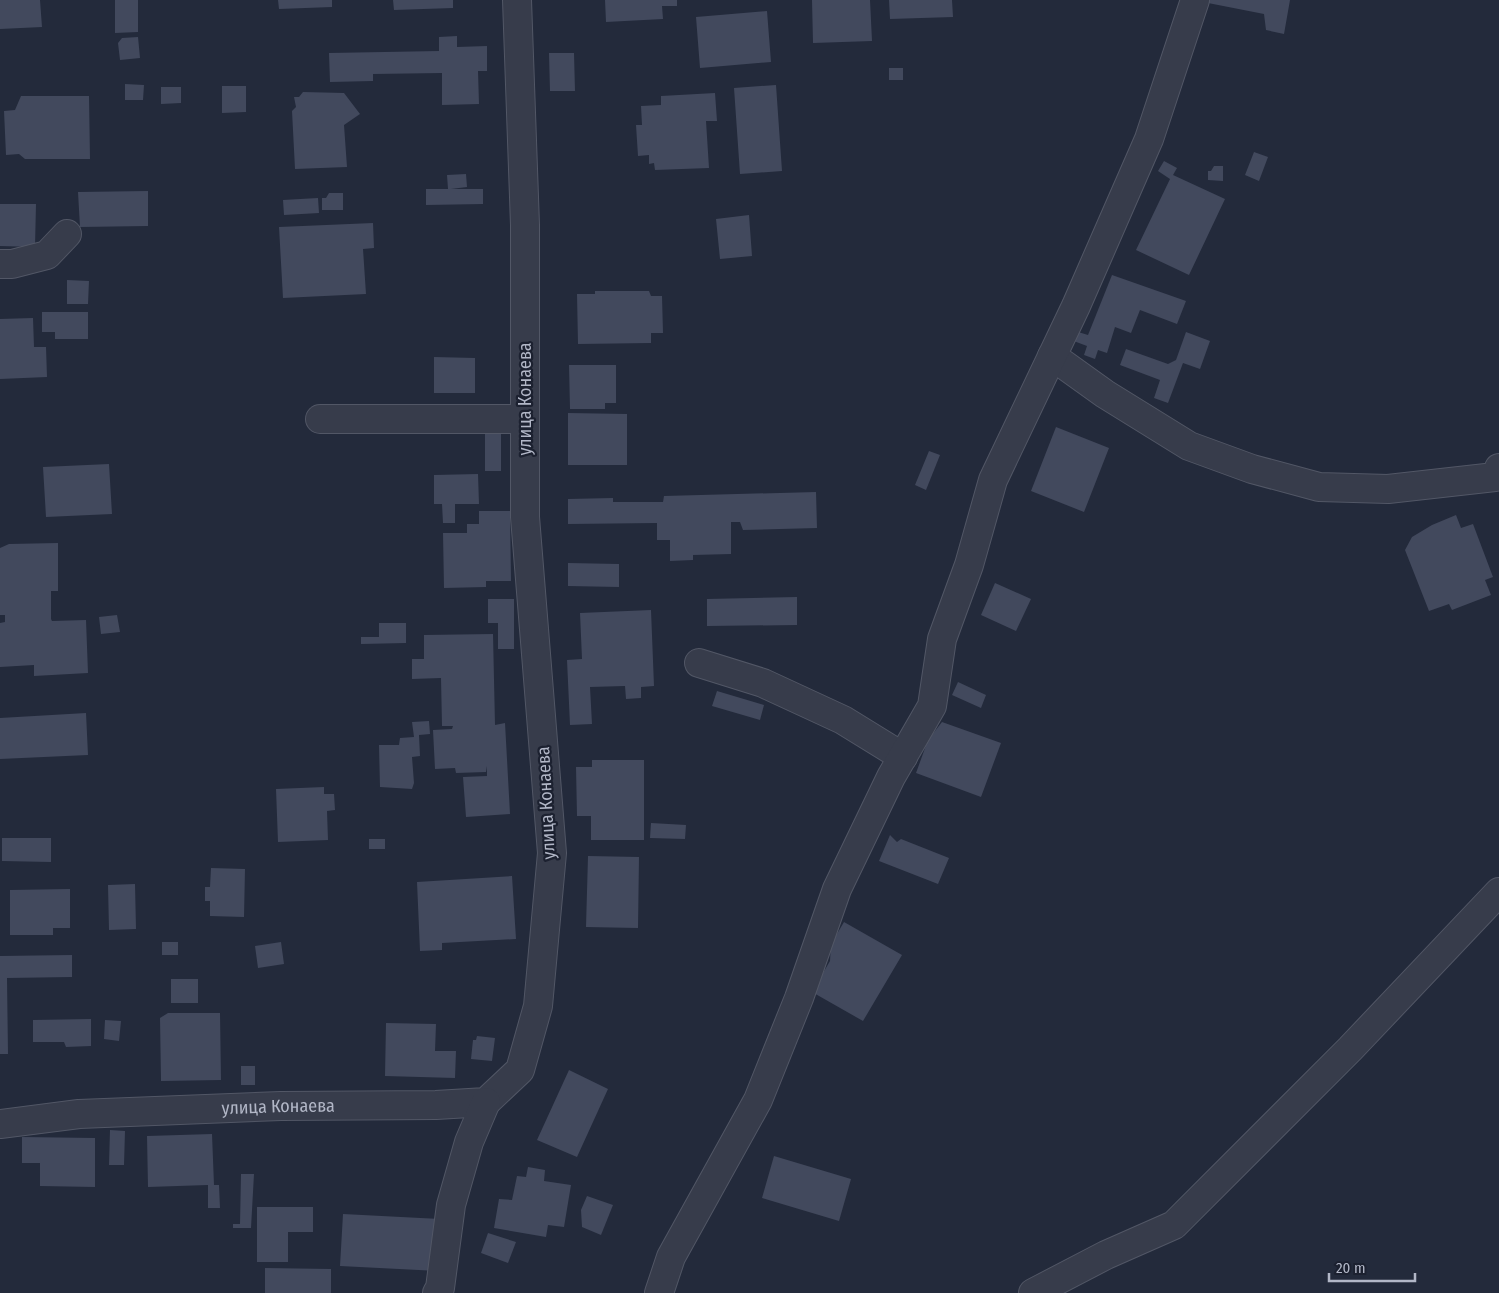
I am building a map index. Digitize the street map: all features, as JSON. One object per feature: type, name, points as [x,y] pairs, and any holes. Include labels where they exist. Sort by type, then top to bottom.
[{"type":"street","name":"улица Конаева","points":[[0,1124],[79,1114],[281,1106],[436,1105],[486,1102],[520,1070],[538,1006],[552,853],[525,517],[525,225],[517,0]]},
{"type":"street","points":[[659,1293],[671,1257],[758,1100],[798,998],[836,889],[903,757],[932,706],[942,639],[969,565],[993,480],[1052,356],[1149,139],[1195,0]]},
{"type":"street","points":[[0,264],[12,264],[47,255],[67,234]]},
{"type":"street","points":[[1052,356],[1106,394],[1188,446],[1252,469],[1319,487],[1388,489],[1495,477],[1499,468]]},
{"type":"street","points":[[320,419],[525,419]]},
{"type":"street","points":[[699,664],[763,683],[843,720],[903,757]]},
{"type":"street","points":[[1033,1293],[1106,1255],[1174,1224],[1356,1043],[1499,892]]},
{"type":"street","points":[[437,1293],[440,1288],[452,1205],[469,1142],[486,1102]]},
{"type":"building","points":[[0,0],[40,0],[42,27],[0,29]]},
{"type":"building","points":[[115,0],[138,0],[138,32],[115,33]]},
{"type":"building","points":[[278,0],[332,0],[332,7],[279,9]]},
{"type":"building","points":[[393,0],[453,0],[453,8],[394,10]]},
{"type":"building","points":[[605,0],[677,0],[677,6],[662,6],[663,19],[606,22]]},
{"type":"building","points":[[812,0],[870,0],[872,41],[813,43]]},
{"type":"building","points":[[889,0],[952,0],[953,17],[890,19]]},
{"type":"building","points":[[1209,0],[1290,0],[1284,34],[1266,30],[1264,14],[1208,3]]},
{"type":"building","points":[[767,11],[771,62],[700,68],[696,17]]},
{"type":"building","points":[[457,36],[457,47],[487,46],[487,71],[478,71],[479,104],[442,105],[442,73],[373,74],[373,81],[330,82],[329,53],[439,51],[439,37]]},
{"type":"building","points":[[138,37],[140,58],[120,60],[118,43],[122,38]]},
{"type":"building","points":[[549,53],[574,53],[575,91],[550,91]]},
{"type":"building","points":[[889,68],[903,68],[903,80],[889,80]]},
{"type":"building","points":[[125,84],[144,85],[143,100],[125,100]]},
{"type":"building","points":[[776,85],[782,171],[740,174],[734,88]]},
{"type":"building","points":[[222,86],[246,86],[246,112],[222,113]]},
{"type":"building","points":[[161,87],[181,87],[181,103],[161,104]]},
{"type":"building","points":[[303,92],[344,93],[360,114],[344,125],[347,167],[295,169],[292,111],[296,107],[294,97],[299,97]]},
{"type":"building","points":[[715,93],[717,121],[706,121],[709,168],[655,170],[654,163],[649,164],[649,155],[638,156],[636,125],[642,125],[641,106],[661,105],[661,96]]},
{"type":"building","points":[[21,96],[89,96],[90,159],[25,159],[19,154],[6,155],[4,111],[15,110]]},
{"type":"building","points":[[1254,152],[1268,157],[1259,181],[1245,175]]},
{"type":"building","points":[[1164,161],[1177,168],[1173,175],[1225,199],[1189,275],[1136,250],[1170,179],[1158,171]]},
{"type":"building","points":[[1214,166],[1223,166],[1223,181],[1208,180],[1208,171],[1211,171]]},
{"type":"building","points":[[466,174],[467,187],[451,189],[483,189],[483,204],[426,205],[426,189],[448,189],[447,175]]},
{"type":"building","points":[[148,191],[148,226],[80,227],[78,192]]},
{"type":"building","points":[[329,193],[343,193],[343,210],[322,210],[322,198],[326,198]]},
{"type":"building","points":[[318,198],[319,213],[284,215],[283,200]]},
{"type":"building","points":[[0,204],[36,204],[35,247],[0,246]]},
{"type":"building","points":[[749,215],[752,256],[720,259],[716,219]]},
{"type":"building","points":[[373,223],[374,248],[363,249],[366,294],[283,298],[279,227]]},
{"type":"building","points":[[1112,275],[1186,301],[1177,324],[1140,310],[1131,333],[1115,327],[1107,353],[1098,350],[1095,359],[1084,355],[1087,346],[1071,340],[1075,331],[1088,335]]},
{"type":"building","points":[[67,280],[89,281],[88,304],[67,304]]},
{"type":"building","points":[[595,291],[649,291],[651,296],[662,296],[663,333],[651,333],[651,343],[578,344],[577,294],[595,294]]},
{"type":"building","points":[[42,312],[88,312],[88,339],[55,339],[55,332],[42,332]]},
{"type":"building","points":[[33,318],[34,347],[46,347],[47,377],[0,379],[0,319]]},
{"type":"building","points":[[1186,332],[1210,341],[1200,369],[1183,363],[1168,403],[1154,398],[1160,380],[1120,365],[1126,349],[1168,364],[1176,360]]},
{"type":"building","points":[[434,357],[475,358],[475,393],[434,393]]},
{"type":"building","points":[[569,365],[616,365],[616,403],[605,403],[605,409],[570,409]]},
{"type":"building","points":[[568,413],[627,414],[627,465],[568,465]]},
{"type":"building","points":[[1056,427],[1109,448],[1084,512],[1031,491]]},
{"type":"building","points":[[485,433],[501,433],[501,471],[485,471]]},
{"type":"building","points":[[929,451],[940,455],[926,490],[915,485]]},
{"type":"building","points":[[109,464],[112,514],[46,517],[43,467]]},
{"type":"building","points":[[478,474],[479,504],[455,504],[455,523],[443,523],[442,504],[434,504],[434,475]]},
{"type":"building","points":[[816,492],[817,528],[743,530],[740,522],[731,522],[731,554],[693,555],[693,560],[670,561],[670,540],[657,540],[657,523],[568,524],[568,499],[613,498],[613,502],[663,502],[664,496]]},
{"type":"building","points":[[479,511],[510,511],[511,581],[486,581],[486,587],[444,588],[443,533],[467,533],[467,524],[479,524]]},
{"type":"building","points":[[1456,515],[1461,528],[1473,524],[1493,577],[1485,580],[1491,595],[1452,610],[1449,604],[1429,611],[1405,550],[1412,537],[1432,525]]},
{"type":"building","points":[[58,543],[58,591],[51,591],[51,619],[52,621],[86,620],[88,673],[34,676],[34,665],[0,667],[0,623],[5,622],[5,615],[0,615],[0,548],[9,544]]},
{"type":"building","points":[[568,563],[619,564],[619,587],[568,586]]},
{"type":"building","points":[[995,583],[1031,599],[1016,631],[981,615]]},
{"type":"building","points":[[797,597],[797,625],[707,626],[707,599]]},
{"type":"building","points":[[488,599],[514,599],[514,649],[498,649],[498,623],[488,623]]},
{"type":"building","points":[[651,610],[654,686],[641,687],[641,698],[626,699],[625,686],[590,687],[592,724],[570,725],[567,660],[582,659],[580,613]]},
{"type":"building","points":[[117,615],[120,632],[101,634],[99,617]]},
{"type":"building","points":[[379,623],[406,623],[406,643],[361,644],[361,637],[379,637]]},
{"type":"building","points":[[493,634],[495,725],[505,723],[510,814],[466,817],[463,777],[487,776],[487,766],[486,772],[456,773],[455,768],[435,769],[433,730],[452,729],[453,726],[442,726],[441,678],[412,679],[412,659],[424,659],[424,635]]},
{"type":"building","points":[[958,682],[986,695],[981,708],[952,695]]},
{"type":"building","points":[[717,691],[764,705],[760,720],[712,706]]},
{"type":"building","points":[[86,713],[88,755],[0,759],[0,718]]},
{"type":"building","points":[[429,721],[430,734],[419,735],[420,756],[412,757],[414,783],[412,789],[380,787],[379,745],[399,745],[400,738],[414,737],[412,722]]},
{"type":"building","points":[[942,722],[1001,743],[981,797],[916,773],[928,740]]},
{"type":"building","points":[[592,760],[644,760],[644,840],[591,840],[591,816],[577,816],[576,767],[592,767]]},
{"type":"building","points":[[324,787],[324,794],[334,794],[335,810],[327,811],[328,840],[278,842],[276,789]]},
{"type":"building","points":[[651,823],[686,825],[685,839],[650,838]]},
{"type":"building","points":[[890,835],[897,842],[901,839],[949,858],[938,884],[879,861]]},
{"type":"building","points":[[2,838],[51,838],[51,862],[2,861]]},
{"type":"building","points":[[369,839],[385,839],[385,849],[369,849]]},
{"type":"building","points":[[588,856],[639,857],[638,928],[586,927]]},
{"type":"building","points":[[211,868],[245,869],[244,917],[210,916],[210,901],[205,901],[205,887],[210,887]]},
{"type":"building","points":[[512,876],[516,939],[442,943],[442,950],[420,951],[417,882]]},
{"type":"building","points":[[135,884],[136,929],[109,930],[108,885]]},
{"type":"building","points":[[70,889],[70,928],[53,928],[53,935],[10,935],[10,890]]},
{"type":"building","points":[[844,922],[902,955],[863,1021],[812,992],[830,961],[831,944]]},
{"type":"building","points":[[162,942],[178,942],[178,955],[162,955]]},
{"type":"building","points":[[281,942],[284,964],[258,968],[255,946]]},
{"type":"building","points":[[72,955],[72,977],[7,978],[8,1054],[0,1054],[0,956]]},
{"type":"building","points":[[171,979],[198,979],[198,1003],[171,1003]]},
{"type":"building","points":[[168,1013],[220,1013],[221,1080],[161,1081],[160,1018]]},
{"type":"building","points":[[91,1019],[91,1046],[66,1047],[64,1042],[33,1042],[33,1020]]},
{"type":"building","points":[[105,1020],[121,1021],[119,1041],[104,1039]]},
{"type":"building","points":[[386,1023],[436,1024],[435,1051],[456,1051],[455,1078],[385,1076]]},
{"type":"building","points":[[477,1036],[495,1038],[492,1061],[471,1059],[473,1040],[476,1040]]},
{"type":"building","points":[[241,1066],[255,1066],[255,1085],[241,1085]]},
{"type":"building","points":[[569,1070],[608,1089],[577,1157],[537,1140]]},
{"type":"building","points":[[110,1130],[125,1131],[124,1165],[109,1165]]},
{"type":"building","points":[[212,1134],[214,1185],[219,1185],[220,1208],[208,1208],[208,1185],[148,1187],[147,1136]]},
{"type":"building","points":[[22,1137],[95,1138],[95,1187],[40,1186],[40,1163],[22,1163]]},
{"type":"building","points":[[774,1156],[851,1179],[839,1221],[762,1198]]},
{"type":"building","points":[[528,1167],[545,1170],[544,1181],[571,1185],[564,1227],[548,1225],[546,1237],[494,1228],[499,1199],[512,1200],[517,1176],[526,1177]]},
{"type":"building","points":[[241,1174],[254,1174],[251,1228],[233,1228],[233,1224],[240,1224]]},
{"type":"building","points":[[587,1196],[613,1205],[601,1235],[582,1227],[581,1210]]},
{"type":"building","points":[[257,1207],[313,1207],[313,1232],[288,1232],[288,1262],[257,1262]]},
{"type":"building","points":[[343,1214],[440,1219],[438,1271],[340,1266]]},
{"type":"building","points":[[488,1233],[516,1242],[508,1263],[481,1253]]},
{"type":"building","points":[[265,1268],[331,1269],[331,1293],[265,1293]]}]
